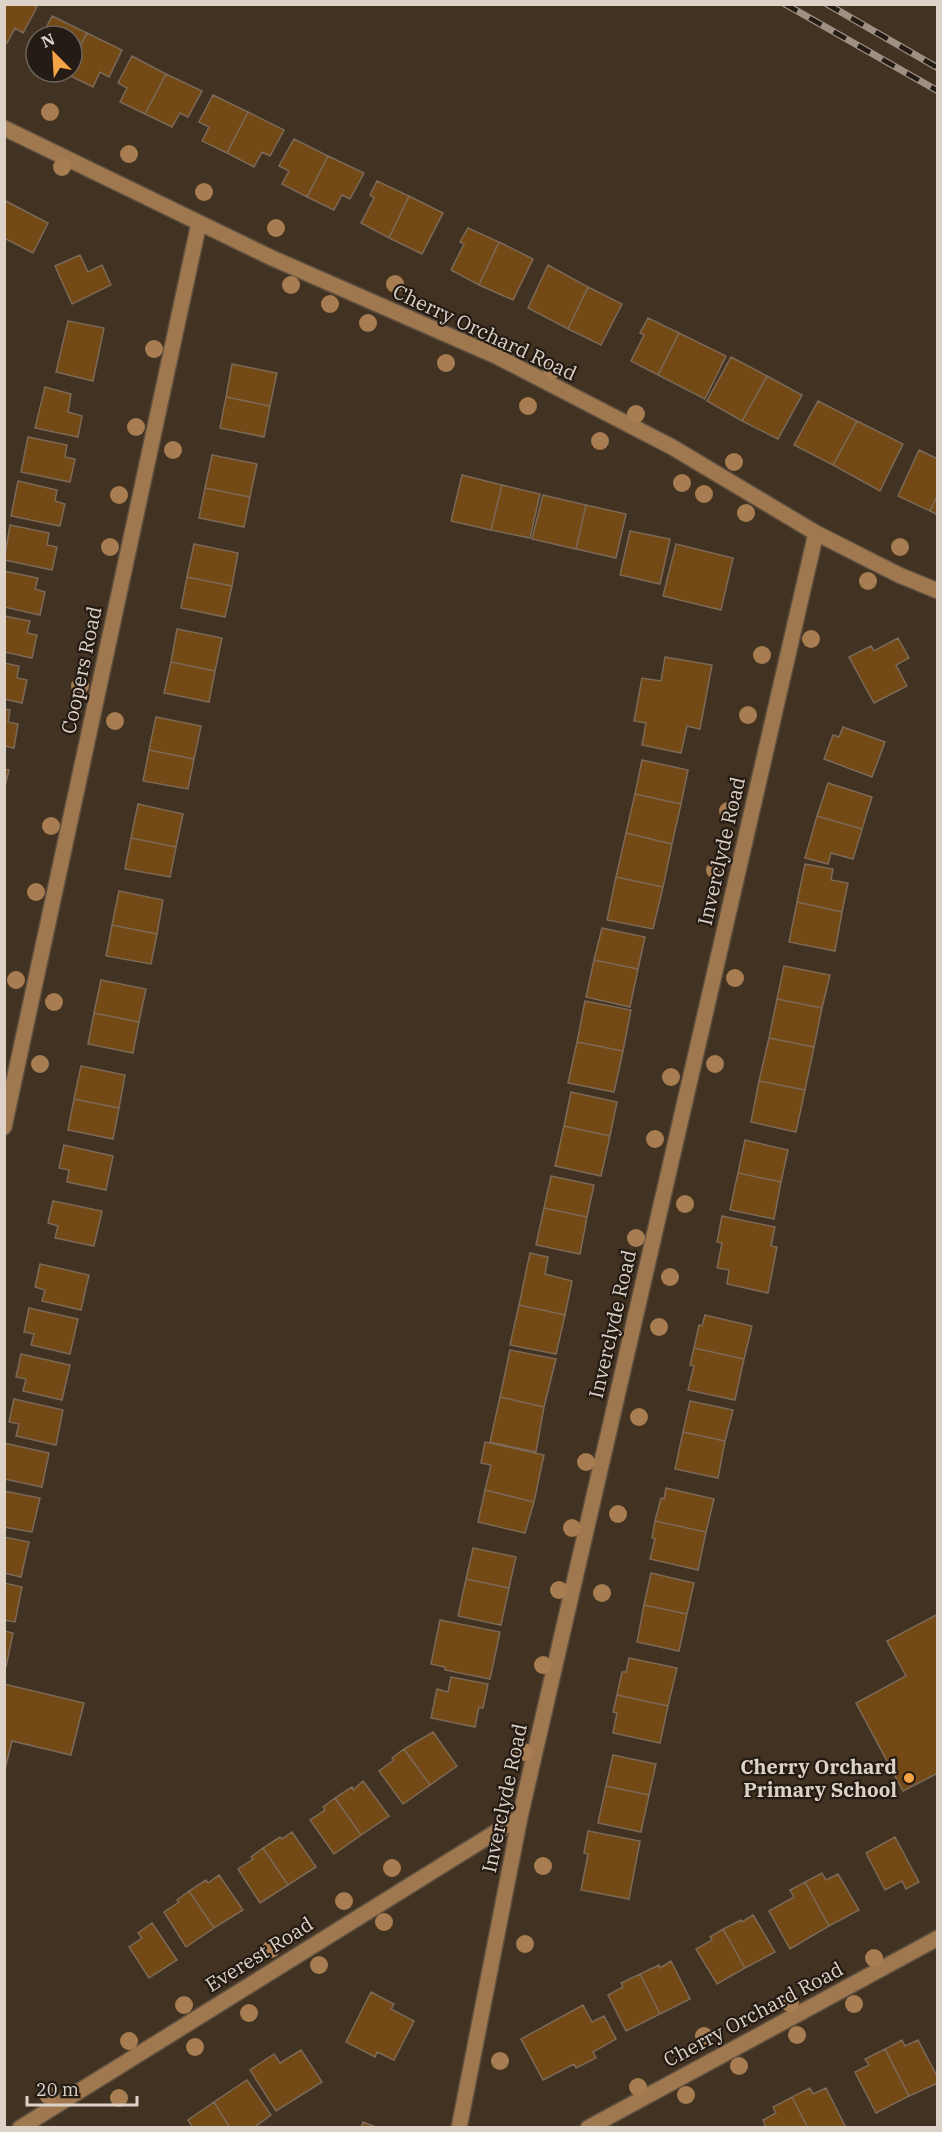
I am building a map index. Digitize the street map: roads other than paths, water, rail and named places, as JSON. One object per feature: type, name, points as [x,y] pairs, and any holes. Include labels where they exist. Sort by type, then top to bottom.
[{"type":"street","name":"Cherry Orchard Road","points":[[4,128],[272,258],[498,357],[672,447],[816,533],[899,575],[938,591]]},
{"type":"street","name":"Coopers Road","points":[[4,1127],[199,223]]},
{"type":"street","name":"Inverclyde Road","points":[[459,2127],[520,1817],[816,533]]},
{"type":"street","name":"Everest Road","points":[[20,2127],[520,1817]]},
{"type":"street","name":"Cherry Orchard Road","points":[[588,2127],[936,1941]]},
{"type":"railway","points":[[785,4],[938,91]]},
{"type":"railway","points":[[827,4],[938,68]]},
{"type":"place","name":"Cherry Orchard Primary School","points":[[909,1778]]}]
